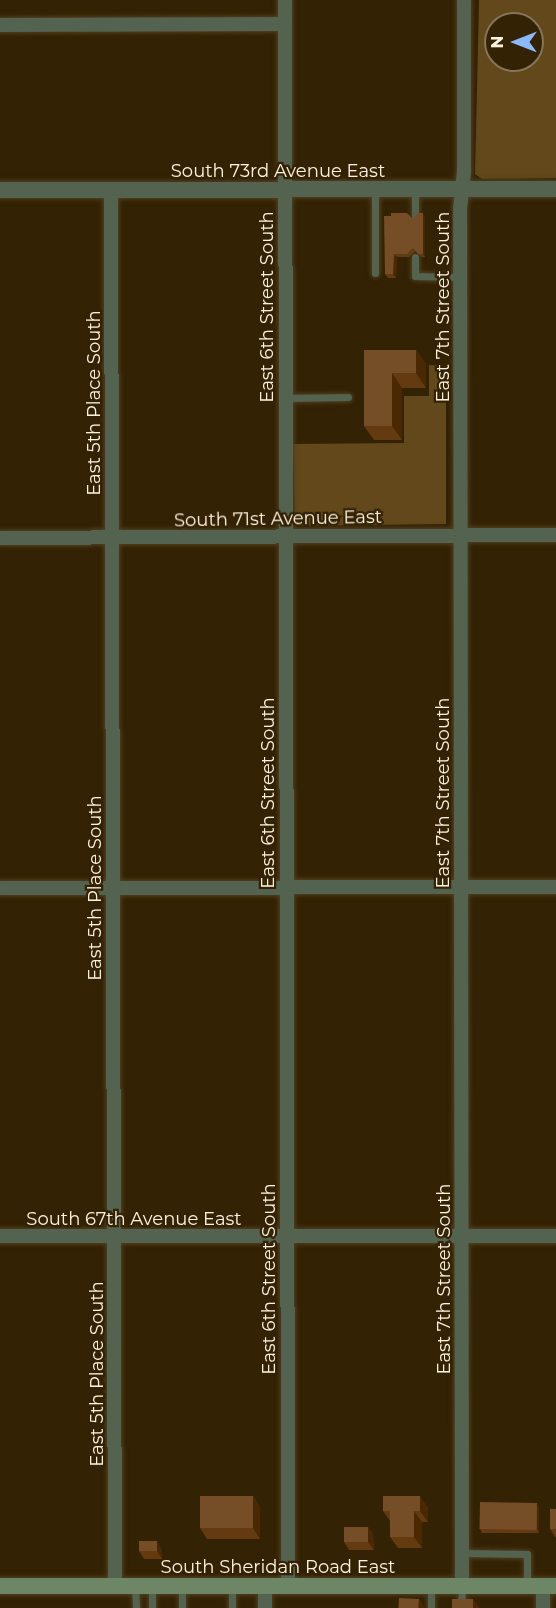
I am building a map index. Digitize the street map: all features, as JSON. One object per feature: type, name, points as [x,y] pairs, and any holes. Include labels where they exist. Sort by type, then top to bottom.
[{"type":"main road","name":"South Sheridan Road East","points":[[0,1586],[542,1586]]},
{"type":"street","name":"East 6th Street South","points":[[285,0],[288,1586]]},
{"type":"street","name":"East 7th Street South","points":[[462,1587],[461,277],[464,0]]},
{"type":"street","points":[[0,25],[285,24]]},
{"type":"street","name":"South 73rd Avenue East","points":[[0,190],[556,189]]},
{"type":"street","name":"East 5th Place South","points":[[111,191],[115,1586]]},
{"type":"street","name":"South 71st Avenue East","points":[[0,538],[556,536]]},
{"type":"street","points":[[0,888],[556,887]]},
{"type":"street","name":"South 67th Avenue East","points":[[0,1236],[287,1238],[556,1236]]},
{"type":"street","points":[[265,1586],[265,1608]]},
{"type":"street","points":[[542,1586],[543,1608]]},
{"type":"lane","points":[[375,189],[375,273]]},
{"type":"lane","points":[[415,189],[415,217]]},
{"type":"lane","points":[[415,257],[415,276],[461,277]]},
{"type":"lane","points":[[285,398],[348,397]]},
{"type":"lane","points":[[463,1553],[527,1554],[542,1586]]},
{"type":"lane","points":[[136,1608],[144,1586]]},
{"type":"lane","points":[[144,1586],[152,1608]]},
{"type":"lane","points":[[182,1586],[182,1608]]},
{"type":"lane","points":[[232,1586],[232,1608]]},
{"type":"lane","points":[[431,1587],[431,1608]]},
{"type":"lane","points":[[461,1608],[462,1587]]},
{"type":"shaded area","points":[[479,0],[556,0],[556,178],[482,179],[475,174]]},
{"type":"shaded area","points":[[429,365],[446,366],[446,524],[295,526],[293,444],[404,443],[404,396],[429,396]]},
{"type":"building","points":[[391,213],[407,213],[413,219],[418,213],[423,213],[423,254],[418,254],[413,248],[407,254],[394,254],[393,274],[385,274],[384,216],[391,216]]},
{"type":"building","points":[[364,350],[416,350],[416,373],[392,373],[392,426],[364,426]]},
{"type":"building","points":[[200,1496],[253,1496],[253,1528],[200,1528]]},
{"type":"building","points":[[383,1496],[420,1496],[420,1511],[414,1511],[414,1537],[390,1537],[390,1511],[383,1511]]},
{"type":"building","points":[[480,1502],[537,1503],[537,1530],[480,1529]]},
{"type":"building","points":[[550,1509],[556,1509],[556,1529],[550,1529]]},
{"type":"building","points":[[344,1527],[368,1527],[368,1542],[344,1542]]},
{"type":"building","points":[[139,1541],[157,1541],[157,1551],[139,1551]]},
{"type":"building","points":[[399,1598],[419,1599],[419,1608],[398,1608]]},
{"type":"building","points":[[452,1599],[473,1599],[473,1608],[452,1608]]}]
